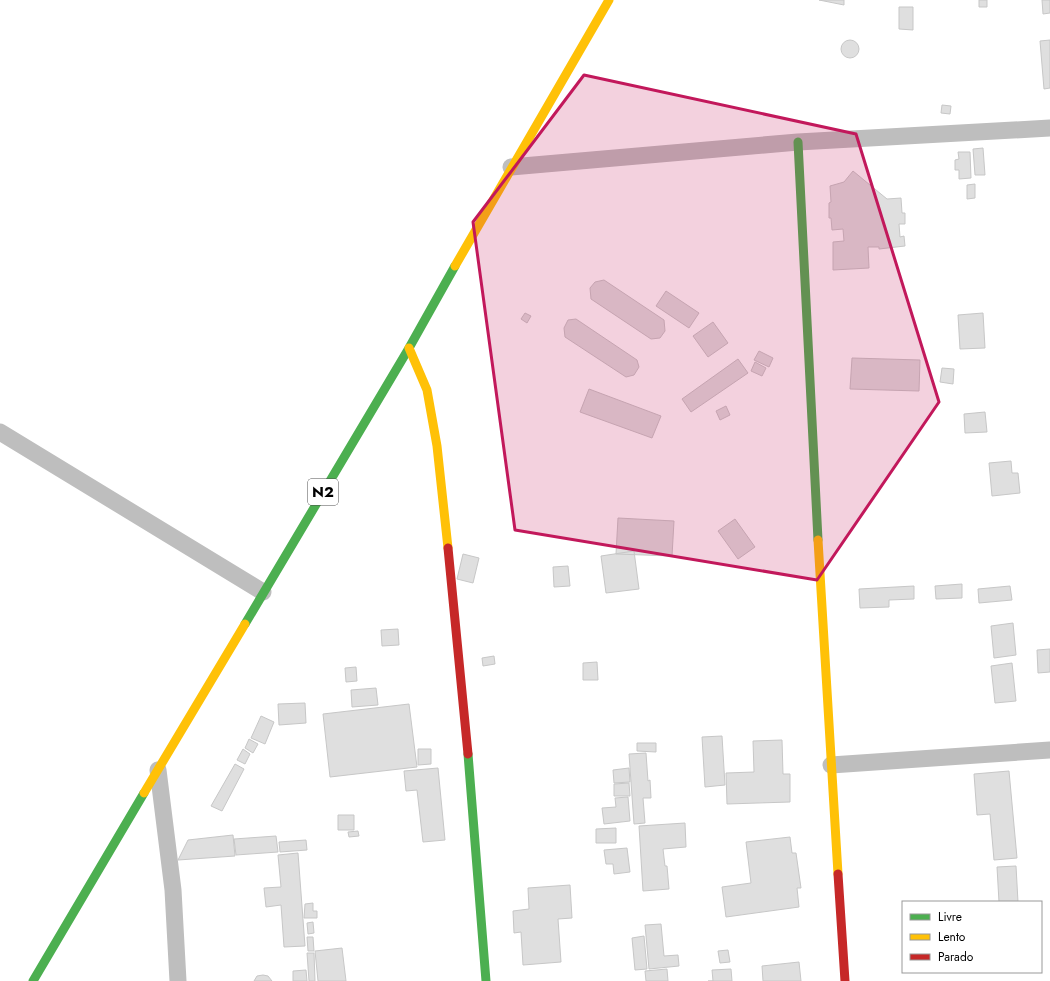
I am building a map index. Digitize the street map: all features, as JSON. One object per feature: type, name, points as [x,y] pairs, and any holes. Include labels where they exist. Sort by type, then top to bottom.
[{"type":"street","name":"N2","points":[[33,981],[409,348],[511,167],[609,0]]},
{"type":"street","points":[[511,167],[798,142],[1050,128]]},
{"type":"street","points":[[798,142],[806,320],[844,981]]},
{"type":"street","points":[[409,348],[427,390],[438,446],[460,660],[480,892],[486,981]]},
{"type":"street","points":[[0,432],[264,592]]},
{"type":"street","points":[[831,765],[1050,750]]},
{"type":"street","points":[[158,770],[173,890],[178,981]]},
{"type":"highlighted area","points":[[584,75],[856,134],[939,402],[817,580],[515,530],[473,222]]},
{"type":"building","points":[[819,0],[844,0],[844,5]]},
{"type":"building","points":[[979,0],[987,0],[987,7],[979,7]]},
{"type":"building","points":[[1042,0],[1050,0],[1050,13],[1043,14]]},
{"type":"building","points":[[899,7],[913,7],[913,30],[899,29]]},
{"type":"building","points":[[850,40],[856,43],[859,49],[856,55],[850,58],[844,55],[841,49],[844,43]]},
{"type":"building","points":[[1050,40],[1050,88],[1044,89],[1040,41]]},
{"type":"building","points":[[942,105],[951,106],[950,114],[941,113]]},
{"type":"building","points":[[983,148],[985,175],[975,175],[973,149]]},
{"type":"building","points":[[958,152],[970,152],[971,178],[959,179],[959,170],[955,170],[955,160],[959,159]]},
{"type":"building","points":[[853,171],[887,199],[901,198],[902,213],[905,213],[905,224],[899,224],[900,237],[904,236],[905,246],[879,249],[879,247],[868,247],[869,268],[833,270],[833,242],[844,241],[843,229],[832,230],[831,218],[829,218],[829,203],[831,202],[830,186],[844,182]]},
{"type":"building","points":[[975,184],[975,198],[967,199],[967,185]]},
{"type":"building","points":[[604,280],[664,320],[665,331],[660,338],[651,339],[591,299],[590,288],[595,282]]},
{"type":"building","points":[[666,291],[699,313],[689,328],[656,306]]},
{"type":"building","points":[[525,313],[531,316],[527,323],[521,319]]},
{"type":"building","points":[[983,313],[985,348],[960,349],[958,315]]},
{"type":"building","points":[[576,319],[637,360],[639,367],[634,375],[626,377],[565,337],[564,328],[568,320]]},
{"type":"building","points":[[713,322],[728,343],[708,357],[693,336]]},
{"type":"building","points":[[759,351],[773,358],[769,367],[754,360]]},
{"type":"building","points":[[852,358],[920,360],[919,391],[850,389]]},
{"type":"building","points":[[738,359],[748,373],[691,412],[682,399]]},
{"type":"building","points":[[755,362],[766,368],[762,376],[751,371]]},
{"type":"building","points":[[942,368],[954,369],[953,384],[940,382]]},
{"type":"building","points":[[589,389],[661,416],[652,438],[580,412]]},
{"type":"building","points":[[726,406],[730,415],[720,420],[716,411]]},
{"type":"building","points":[[985,412],[987,432],[965,433],[964,414]]},
{"type":"building","points":[[1011,461],[1012,473],[1018,473],[1020,493],[992,496],[989,463]]},
{"type":"building","points":[[618,518],[674,521],[672,556],[616,554]]},
{"type":"building","points":[[735,519],[755,547],[738,559],[718,531]]},
{"type":"building","points":[[634,551],[639,589],[606,593],[601,556]]},
{"type":"building","points":[[463,554],[479,558],[473,583],[457,579]]},
{"type":"building","points":[[568,566],[570,586],[554,587],[553,567]]},
{"type":"building","points":[[962,584],[962,598],[936,599],[935,586]]},
{"type":"building","points":[[914,586],[914,599],[889,600],[889,607],[860,608],[859,589]]},
{"type":"building","points":[[1010,586],[1012,600],[979,603],[978,589]]},
{"type":"building","points":[[1013,623],[1016,655],[994,658],[991,626]]},
{"type":"building","points":[[398,629],[399,645],[382,646],[381,630]]},
{"type":"building","points":[[1050,649],[1050,672],[1038,673],[1037,650]]},
{"type":"building","points":[[494,656],[495,664],[483,666],[482,658]]},
{"type":"building","points":[[597,662],[598,680],[583,680],[583,663]]},
{"type":"building","points":[[1012,663],[1016,701],[995,703],[991,666]]},
{"type":"building","points":[[356,667],[357,681],[346,682],[345,668]]},
{"type":"building","points":[[376,688],[378,705],[352,707],[351,690]]},
{"type":"building","points":[[305,703],[306,723],[279,725],[278,704]]},
{"type":"building","points":[[409,704],[417,767],[330,777],[323,714]]},
{"type":"building","points":[[261,716],[274,722],[265,744],[251,738]]},
{"type":"building","points":[[722,736],[725,785],[705,787],[702,737]]},
{"type":"building","points":[[249,739],[258,744],[253,753],[245,748]]},
{"type":"building","points":[[782,740],[783,774],[790,774],[790,802],[727,804],[726,773],[754,772],[753,741]]},
{"type":"building","points":[[637,743],[656,743],[656,752],[637,751]]},
{"type":"building","points":[[243,749],[250,754],[245,764],[237,760]]},
{"type":"building","points":[[418,749],[431,749],[431,764],[418,765]]},
{"type":"building","points":[[646,753],[651,798],[643,798],[645,823],[634,824],[629,754]]},
{"type":"building","points":[[235,764],[244,769],[222,811],[211,806]]},
{"type":"building","points":[[438,768],[445,840],[423,842],[417,790],[406,791],[404,771]]},
{"type":"building","points":[[629,768],[630,782],[614,783],[613,770]]},
{"type":"building","points":[[1009,771],[1017,858],[994,860],[990,814],[977,815],[974,774]]},
{"type":"building","points":[[629,783],[630,796],[614,796],[614,784]]},
{"type":"building","points":[[628,797],[630,821],[604,824],[602,808],[616,807],[615,798]]},
{"type":"building","points":[[338,815],[354,815],[354,830],[338,830]]},
{"type":"building","points":[[685,823],[686,847],[663,849],[665,866],[667,866],[669,889],[643,891],[639,826]]},
{"type":"building","points":[[616,828],[616,843],[596,843],[596,829]]},
{"type":"building","points":[[358,831],[359,836],[349,837],[348,832]]},
{"type":"building","points":[[233,835],[235,856],[178,860],[188,840]]},
{"type":"building","points":[[276,836],[278,852],[236,855],[234,839]]},
{"type":"building","points":[[790,837],[792,853],[796,853],[801,888],[797,888],[799,907],[726,917],[722,887],[751,883],[746,842]]},
{"type":"building","points":[[306,840],[307,850],[280,852],[279,842]]},
{"type":"building","points":[[627,848],[630,872],[614,874],[613,864],[606,864],[604,850]]},
{"type":"building","points":[[298,853],[305,946],[284,947],[281,905],[266,907],[264,888],[281,887],[278,855]]},
{"type":"building","points":[[1016,866],[1018,901],[999,901],[997,867]]},
{"type":"building","points":[[570,885],[572,918],[558,919],[561,962],[523,965],[521,932],[514,933],[513,911],[529,909],[528,888]]},
{"type":"building","points":[[313,903],[313,911],[317,911],[317,918],[304,918],[305,904]]},
{"type":"building","points":[[313,922],[314,933],[308,934],[307,923]]},
{"type":"building","points":[[661,924],[664,956],[678,955],[679,966],[649,969],[645,925]]},
{"type":"building","points":[[644,936],[647,969],[635,970],[632,938]]},
{"type":"building","points":[[307,937],[313,937],[314,951],[308,951]]},
{"type":"building","points":[[342,948],[346,981],[318,981],[315,951]]},
{"type":"building","points":[[728,950],[730,962],[720,963],[718,951]]},
{"type":"building","points":[[307,953],[314,953],[315,981],[309,981]]},
{"type":"building","points":[[799,962],[801,981],[763,981],[762,966]]},
{"type":"building","points":[[667,969],[668,981],[646,981],[645,971]]},
{"type":"building","points":[[731,969],[732,981],[713,981],[712,970]]},
{"type":"building","points":[[306,970],[307,981],[293,981],[293,971]]},
{"type":"building","points":[[257,976],[268,976],[272,981],[254,981]]},
{"type":"traffic: fast","points":[[798,142],[818,540]]},
{"type":"traffic: fast","points":[[245,624],[409,348],[455,266]]},
{"type":"traffic: fast","points":[[468,754],[486,981]]},
{"type":"traffic: fast","points":[[33,981],[144,793]]},
{"type":"traffic: slow","points":[[455,266],[609,0]]},
{"type":"traffic: slow","points":[[409,348],[427,390],[437,446],[448,548]]},
{"type":"traffic: slow","points":[[818,540],[838,874]]},
{"type":"traffic: slow","points":[[144,793],[245,624]]},
{"type":"traffic: jam","points":[[448,548],[468,754]]},
{"type":"traffic: jam","points":[[838,874],[845,981]]}]
